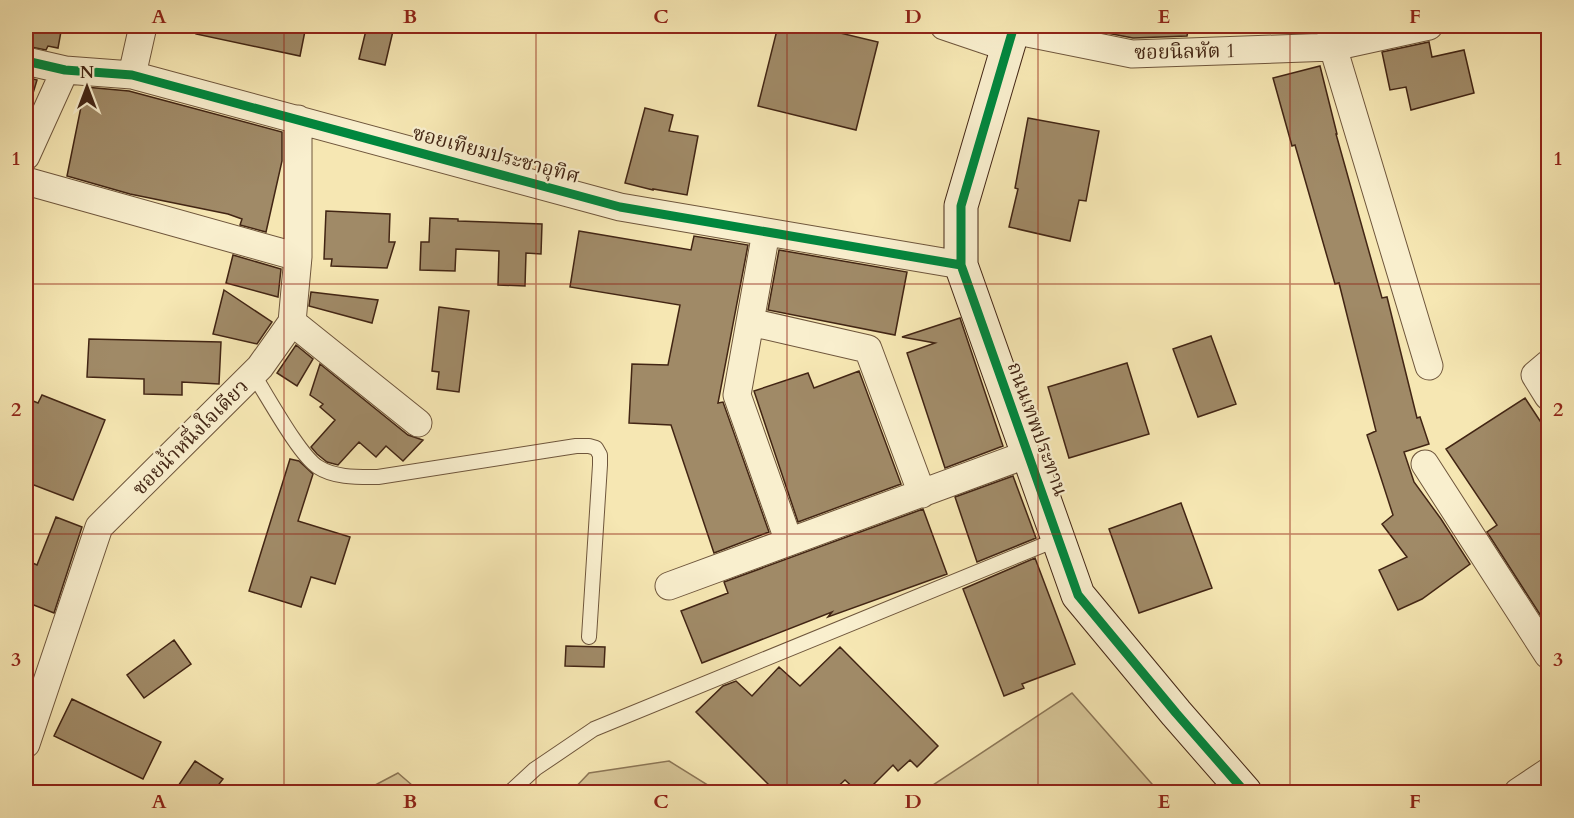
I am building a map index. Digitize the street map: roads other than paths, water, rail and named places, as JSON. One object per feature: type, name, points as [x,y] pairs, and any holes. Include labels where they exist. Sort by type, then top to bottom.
[{"type":"street","points":[[132,75],[143,26]]},
{"type":"street","name":"ซอยนิลหัต 1","points":[[944,26],[1012,34],[1132,54],[1429,26]]},
{"type":"street","name":"ถนนเทพประทาน","points":[[1012,34],[961,206],[961,265],[1078,595],[1245,792]]},
{"type":"street","points":[[1332,36],[1430,366]]},
{"type":"street","name":"ซอยเทียมประชาอุทิศ","points":[[26,61],[65,69],[132,75],[620,207],[961,265]]},
{"type":"street","points":[[26,156],[65,69]]},
{"type":"street","points":[[298,119],[298,257],[292,322],[418,423]]},
{"type":"street","points":[[26,181],[298,257]]},
{"type":"street","points":[[766,232],[737,395],[789,542]]},
{"type":"street","name":"ซอยน้ำหนึ่งใจเดียว","points":[[26,744],[99,527],[254,374],[292,322]]},
{"type":"street","points":[[750,322],[868,349],[922,494]]},
{"type":"street","points":[[1548,364],[1535,375],[1548,396]]},
{"type":"street","points":[[669,586],[1028,454]]},
{"type":"street","points":[[1425,464],[1548,655]]},
{"type":"street","points":[[1518,792],[1548,772]]},
{"type":"lane","points":[[254,374],[300,447],[317,466],[334,474],[378,477],[576,446],[596,448],[600,455],[600,465],[589,637]]},
{"type":"lane","points":[[510,792],[535,769],[594,729],[1058,539]]}]
